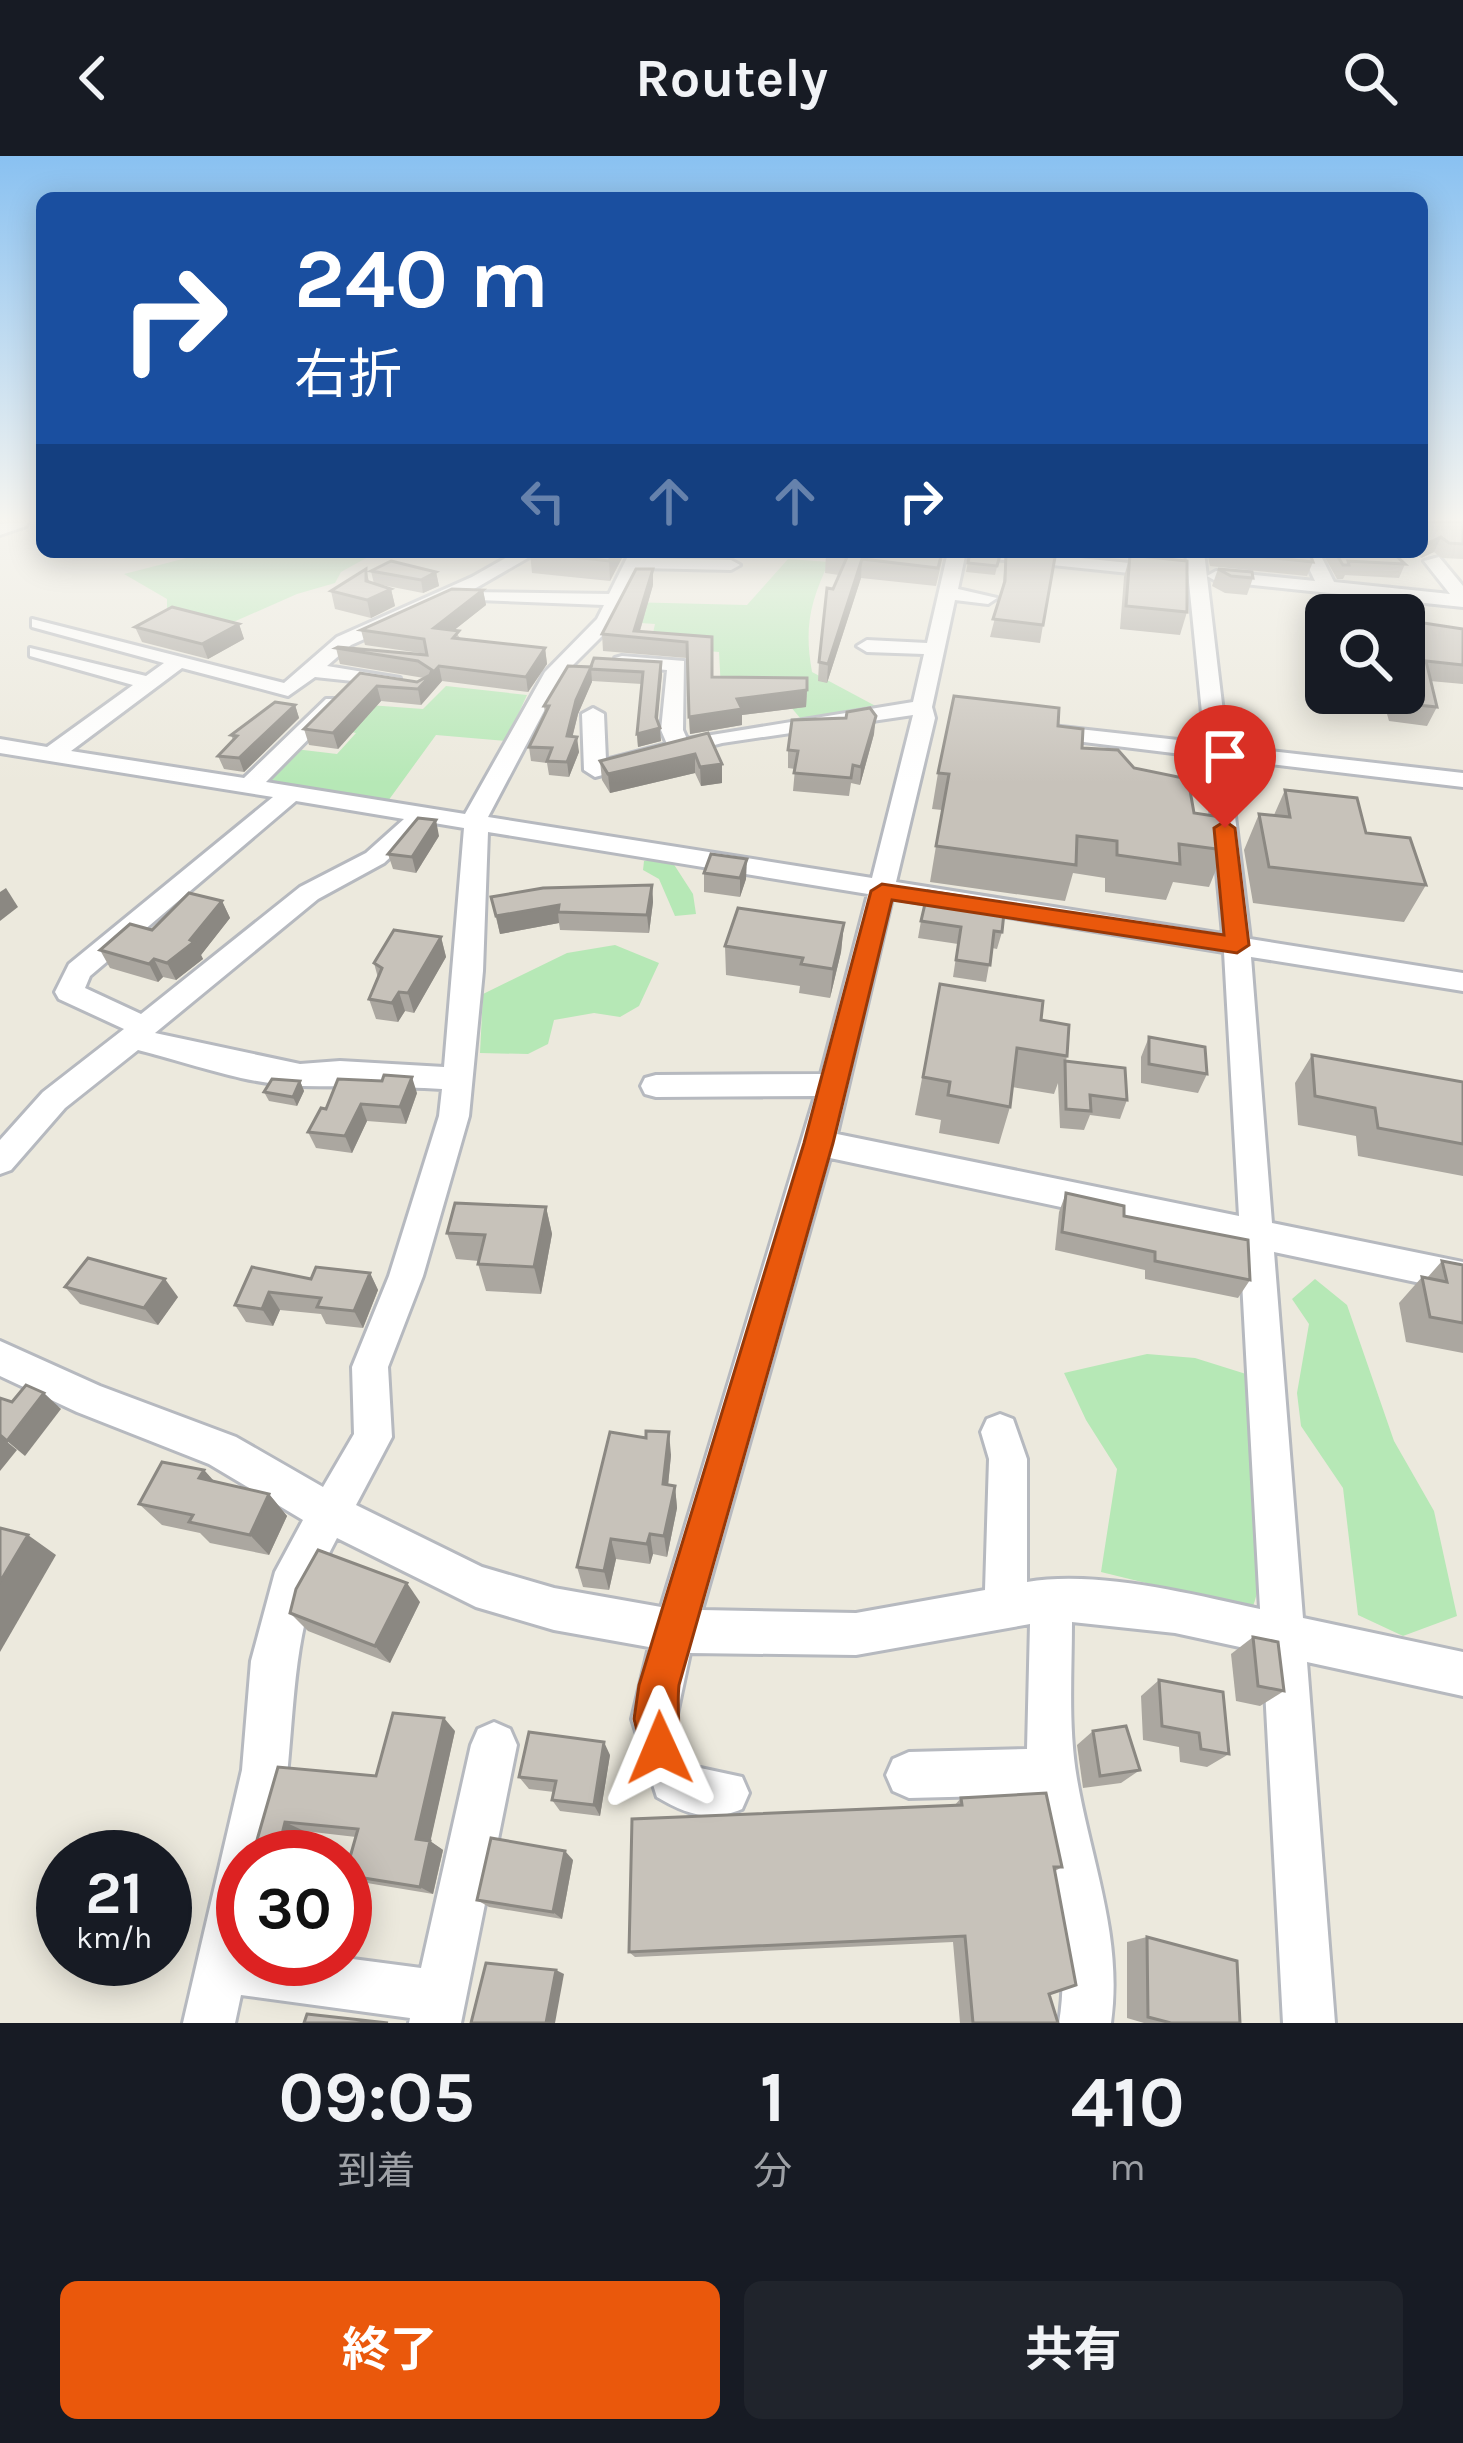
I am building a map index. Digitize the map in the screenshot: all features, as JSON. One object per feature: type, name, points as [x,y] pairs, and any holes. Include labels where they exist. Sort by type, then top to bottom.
[{"type":"street","points":[[39,623],[288,690],[329,650],[416,609]]},
{"type":"street","points":[[252,1830],[265,1770],[273,1661],[296,1572],[374,1436],[370,1367],[406,1276],[454,1116],[469,971],[477,809],[555,672],[596,636],[610,609]]},
{"type":"street","points":[[726,1793],[694,1793],[673,1780],[655,1719],[659,1685],[819,1143],[931,715],[935,649],[944,609]]},
{"type":"street","points":[[1202,609],[1237,945],[1309,2023]]},
{"type":"street","points":[[70,632],[37,652],[142,688],[166,702]]},
{"type":"street","points":[[867,646],[935,649]]},
{"type":"street","points":[[329,650],[375,656]]},
{"type":"street","points":[[569,659],[677,665],[672,730],[679,746]]},
{"type":"street","points":[[52,754],[176,662]]},
{"type":"street","points":[[310,670],[421,686]]},
{"type":"street","points":[[249,786],[358,677]]},
{"type":"street","points":[[593,714],[595,770],[679,746],[836,719],[931,715]]},
{"type":"street","points":[[831,747],[836,719]]},
{"type":"street","points":[[1014,728],[1463,780]]},
{"type":"street","points":[[7,753],[52,754],[1463,982]]},
{"type":"street","points":[[292,793],[79,971],[68,992],[139,1032],[242,1066],[300,1075],[340,1072],[458,1079]]},
{"type":"street","points":[[0,1161],[54,1100],[309,892],[375,858],[424,814]]},
{"type":"street","points":[[656,1086],[833,1085]]},
{"type":"street","points":[[819,1143],[1463,1277]]},
{"type":"street","points":[[0,1358],[90,1400],[222,1450],[327,1512],[476,1586],[554,1609],[678,1631],[856,1634],[1029,1604],[1175,1612],[1463,1674]]},
{"type":"street","points":[[1000,1432],[1008,1459],[1052,1771],[1078,1895],[1092,1996],[1085,2023]]},
{"type":"street","points":[[318,1986],[438,2010],[494,1745]]},
{"type":"street","points":[[909,1775],[1052,1771]]},
{"type":"street","points":[[209,2023],[218,1986]]},
{"type":"green space","points":[[167,609],[263,609],[222,627],[167,613]]},
{"type":"green space","points":[[620,609],[812,609],[812,672],[885,711],[801,719],[778,692],[721,689],[719,652],[650,646],[655,624],[612,621]]},
{"type":"green space","points":[[446,686],[527,695],[506,741],[436,735],[388,801],[258,783],[295,749],[337,754],[356,733],[347,731],[369,705],[423,709]]},
{"type":"green space","points":[[644,861],[673,863],[693,894],[696,914],[675,916],[659,879],[643,870]]},
{"type":"green space","points":[[615,945],[659,963],[639,1006],[620,1017],[594,1013],[554,1020],[548,1044],[528,1054],[480,1053],[483,994],[567,953]]},
{"type":"green space","points":[[1315,1279],[1347,1305],[1394,1441],[1434,1511],[1457,1616],[1403,1636],[1358,1615],[1343,1488],[1301,1426],[1297,1393],[1309,1324],[1292,1299]]},
{"type":"green space","points":[[1147,1354],[1195,1358],[1246,1374],[1263,1525],[1259,1584],[1252,1609],[1101,1572],[1117,1469],[1064,1373]]},
{"type":"building","points":[[168,609],[239,624],[202,644],[135,627]]},
{"type":"building","points":[[407,609],[458,609],[434,628],[459,631],[453,638],[545,648],[526,677],[439,666],[418,689],[377,686],[333,733],[304,729],[360,673],[417,682],[430,675],[432,670],[418,661],[336,648],[427,655],[424,639],[361,630]]},
{"type":"building","points":[[615,609],[641,609],[634,631],[712,637],[712,677],[807,678],[807,690],[737,699],[742,709],[689,717],[687,642],[602,634]]},
{"type":"building","points":[[825,609],[846,609],[828,664],[819,662]]},
{"type":"building","points":[[996,609],[1046,609],[1043,625],[993,619]]},
{"type":"building","points":[[1425,623],[1463,629],[1463,665],[1426,661],[1437,707],[1425,706]]},
{"type":"building","points":[[594,658],[661,662],[656,717],[660,728],[637,734],[643,672],[590,669]]},
{"type":"building","points":[[568,666],[591,667],[567,736],[577,737],[567,762],[547,761],[552,748],[529,747],[549,706],[544,706]]},
{"type":"building","points":[[954,696],[1059,708],[1058,726],[1083,729],[1082,748],[1118,750],[1134,768],[1188,779],[1194,813],[1221,817],[1224,850],[1179,844],[1180,864],[1117,855],[1117,841],[1077,836],[1076,865],[936,846],[949,774],[938,773]]},
{"type":"building","points":[[275,702],[295,705],[239,758],[218,756],[237,736],[231,735]]},
{"type":"building","points":[[870,708],[876,716],[861,767],[853,765],[851,778],[794,773],[798,751],[788,750],[792,720],[846,718],[847,712]]},
{"type":"building","points":[[708,733],[722,764],[700,767],[695,754],[608,774],[600,761]]},
{"type":"building","points":[[1285,790],[1357,798],[1366,833],[1410,838],[1426,885],[1269,867],[1259,814],[1290,817]]},
{"type":"building","points":[[418,818],[436,820],[412,857],[388,854]]},
{"type":"building","points":[[711,854],[747,859],[740,878],[704,873]]},
{"type":"building","points":[[652,885],[647,915],[558,912],[559,905],[496,916],[491,897],[543,888]]},
{"type":"building","points":[[928,891],[1005,903],[1002,932],[994,931],[990,965],[956,960],[961,927],[921,921]]},
{"type":"building","points":[[189,893],[222,901],[190,940],[194,942],[167,963],[154,959],[149,964],[100,950],[130,924],[152,930]]},
{"type":"building","points":[[738,908],[844,923],[833,969],[801,964],[803,958],[725,946]]},
{"type":"building","points":[[394,930],[441,937],[408,993],[399,992],[392,1003],[369,999],[382,968],[374,963]]},
{"type":"building","points":[[940,984],[1043,1001],[1041,1020],[1069,1025],[1067,1056],[1017,1048],[1010,1107],[948,1095],[950,1082],[923,1077]]},
{"type":"building","points":[[1149,1037],[1205,1047],[1207,1074],[1149,1064]]},
{"type":"building","points":[[1312,1055],[1463,1082],[1463,1144],[1378,1128],[1375,1108],[1315,1096]]},
{"type":"building","points":[[1065,1061],[1125,1068],[1127,1100],[1090,1095],[1091,1111],[1066,1109]]},
{"type":"building","points":[[384,1075],[412,1077],[400,1107],[361,1104],[345,1136],[308,1132],[321,1108],[326,1109],[338,1079],[382,1081]]},
{"type":"building","points":[[272,1079],[300,1081],[293,1097],[264,1092]]},
{"type":"building","points":[[1066,1193],[1124,1206],[1124,1216],[1248,1240],[1250,1280],[1155,1261],[1155,1252],[1062,1232]]},
{"type":"building","points":[[455,1203],[546,1207],[534,1267],[478,1264],[485,1235],[447,1233]]},
{"type":"building","points":[[88,1258],[165,1279],[144,1308],[65,1287]]},
{"type":"building","points":[[1442,1261],[1463,1265],[1463,1323],[1430,1317],[1422,1277],[1447,1282]]},
{"type":"building","points":[[252,1267],[311,1279],[316,1267],[370,1273],[354,1311],[317,1307],[321,1298],[269,1292],[262,1309],[235,1305]]},
{"type":"building","points":[[26,1385],[44,1393],[7,1441],[0,1435],[0,1398],[12,1402]]},
{"type":"building","points":[[646,1431],[669,1432],[663,1484],[675,1486],[664,1536],[650,1534],[647,1544],[611,1539],[604,1571],[577,1567],[610,1432],[646,1438]]},
{"type":"building","points":[[162,1462],[204,1470],[199,1478],[269,1494],[250,1535],[189,1522],[193,1515],[139,1504]]},
{"type":"building","points":[[0,1528],[28,1535],[0,1582]]},
{"type":"building","points":[[318,1550],[407,1583],[375,1646],[290,1613],[296,1589]]},
{"type":"building","points":[[1253,1637],[1278,1642],[1284,1691],[1258,1686]]},
{"type":"building","points":[[1159,1680],[1223,1692],[1229,1754],[1201,1749],[1199,1733],[1162,1726]]},
{"type":"building","points":[[393,1713],[444,1718],[416,1839],[430,1841],[420,1887],[372,1879],[372,1830],[285,1822],[283,1830],[260,1830],[278,1767],[376,1776]]},
{"type":"building","points":[[1126,1726],[1140,1770],[1100,1776],[1093,1731]]},
{"type":"building","points":[[529,1732],[604,1742],[594,1805],[552,1800],[556,1781],[519,1777]]},
{"type":"building","points":[[1046,1793],[1062,1867],[1054,1867],[1076,1985],[1049,1994],[1058,2023],[973,2023],[965,1936],[629,1952],[632,1819],[962,1805],[961,1798]]},
{"type":"building","points":[[491,1838],[565,1851],[553,1912],[477,1900]]},
{"type":"building","points":[[1147,1937],[1237,1961],[1240,2023],[1171,2023],[1148,2017]]},
{"type":"building","points":[[486,1963],[556,1970],[546,2023],[471,2023]]},
{"type":"building","points":[[307,2014],[388,2023],[304,2023]]},
{"type":"route","points":[[660,1748],[655,1719],[659,1685],[819,1143],[882,891],[1237,945],[1225,828]]}]
